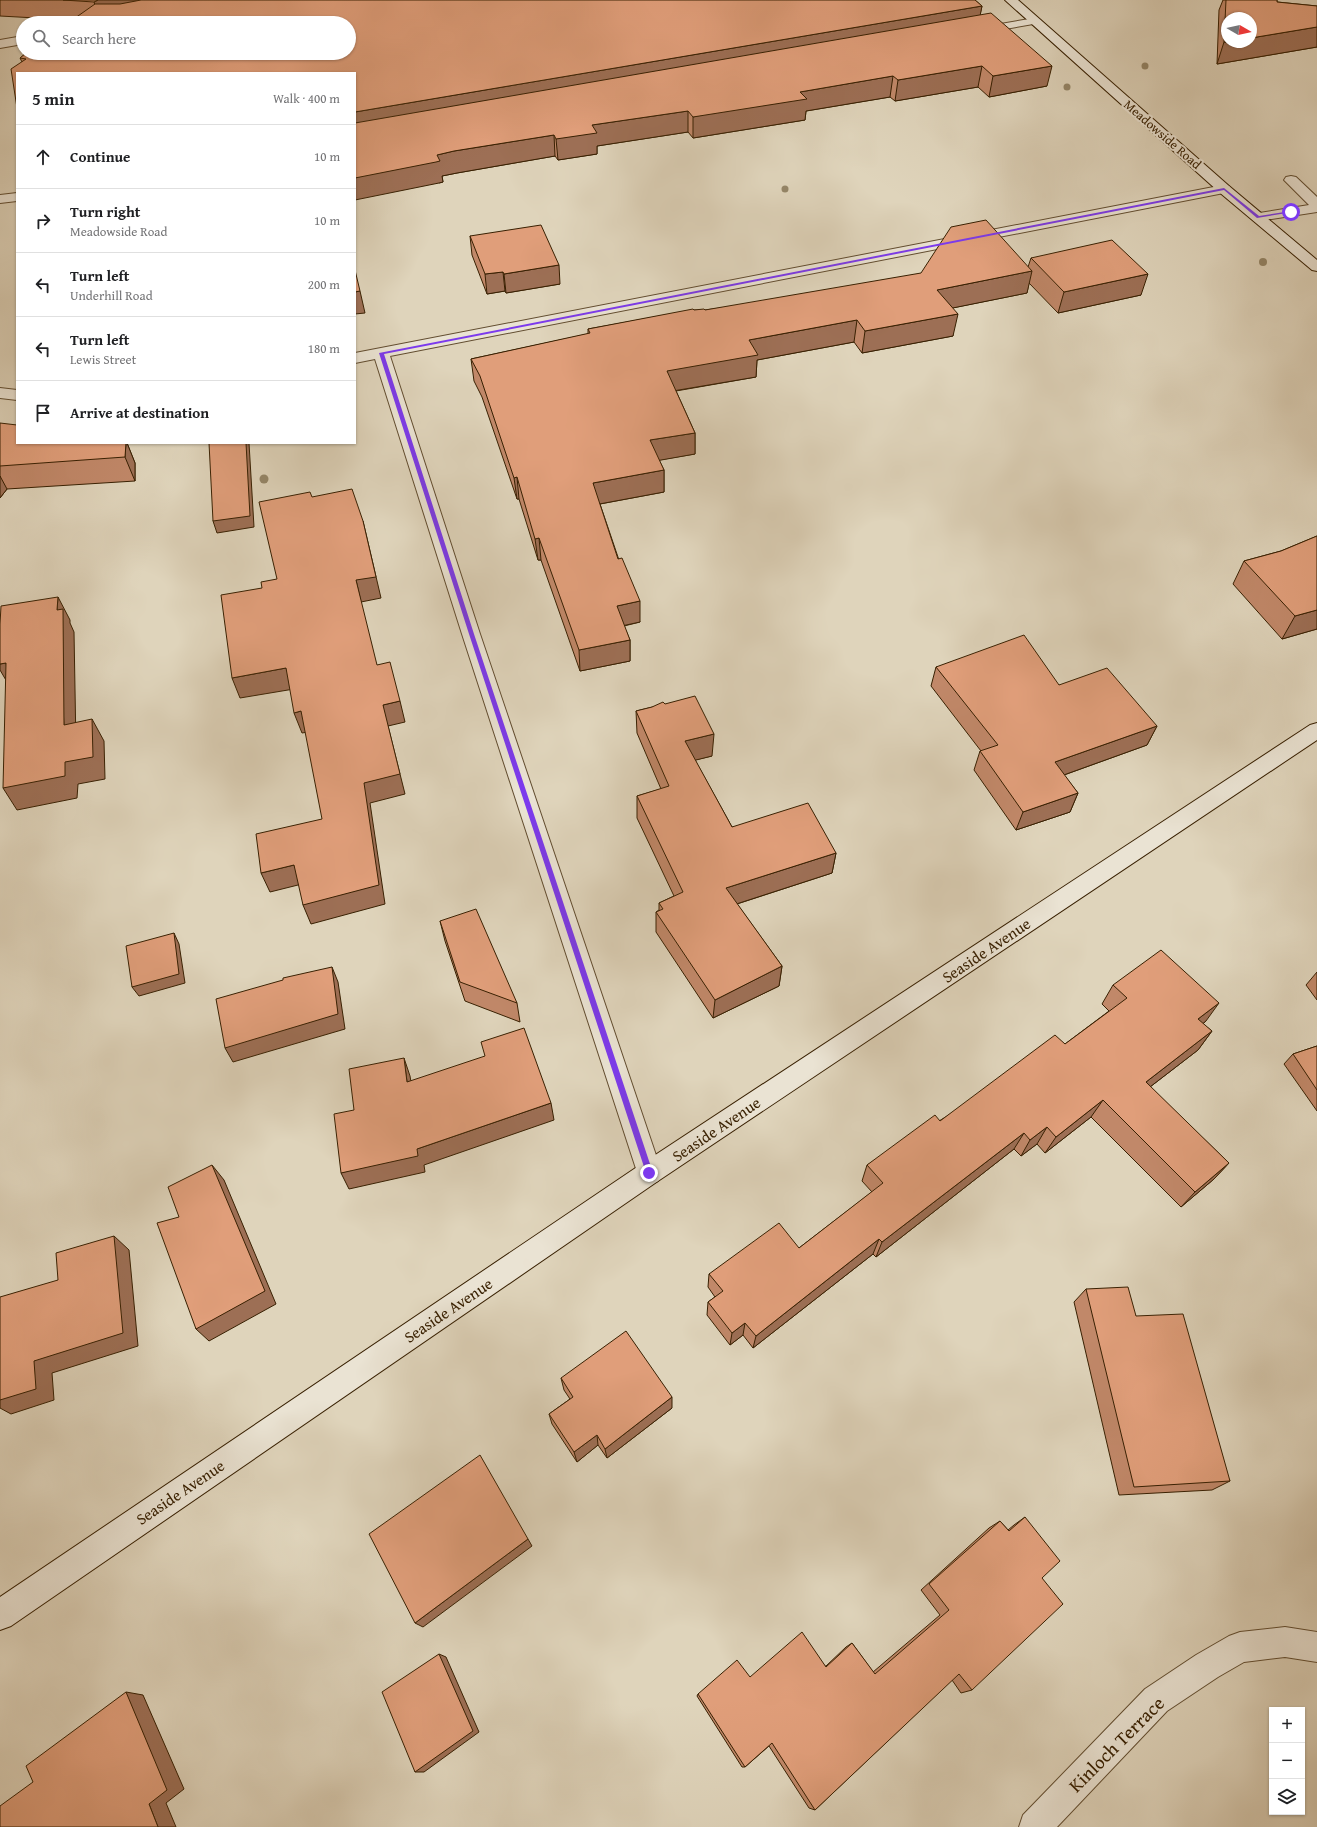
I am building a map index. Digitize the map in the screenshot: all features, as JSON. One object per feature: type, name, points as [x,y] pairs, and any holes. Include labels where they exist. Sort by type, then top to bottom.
[{"type":"street","name":"Meadowside Road","points":[[1011,0],[1224,189],[1317,266]]},
{"type":"street","points":[[961,34],[1035,21]]},
{"type":"street","points":[[0,44],[16,41]]},
{"type":"street","points":[[1291,180],[1317,205]]},
{"type":"street","points":[[356,358],[1224,189]]},
{"type":"street","points":[[0,199],[16,197]]},
{"type":"street","points":[[1258,217],[1317,208]]},
{"type":"street","points":[[381,353],[471,634],[649,1173]]},
{"type":"street","points":[[0,393],[16,395]]},
{"type":"street","name":"Seaside Avenue","points":[[0,1615],[649,1173],[1317,730]]},
{"type":"street","name":"Kinloch Terrace","points":[[1035,1827],[1156,1700],[1207,1666],[1240,1647],[1285,1642],[1317,1647]]},
{"type":"building","points":[[63,0],[98,0],[94,2]]},
{"type":"building","points":[[141,0],[975,0],[982,6],[356,112],[356,72],[16,72],[16,102],[11,69],[24,60],[356,60],[356,16],[78,16],[95,4],[120,4]]},
{"type":"building","points":[[1226,0],[1277,0],[1277,2],[1317,6],[1317,27],[1257,37],[1257,12],[1225,12]]},
{"type":"building","points":[[991,13],[1052,66],[993,76],[982,66],[898,80],[893,76],[800,92],[807,99],[693,117],[688,111],[592,125],[597,133],[556,139],[554,135],[454,151],[437,155],[440,161],[356,178],[356,123]]},
{"type":"building","points":[[986,220],[1032,271],[937,290],[958,314],[865,331],[857,320],[749,340],[758,355],[667,371],[695,433],[650,440],[664,470],[593,483],[618,559],[622,558],[640,601],[617,606],[630,640],[579,650],[539,538],[535,539],[517,477],[514,478],[480,376],[471,359],[590,333],[588,329],[693,309],[705,310],[921,273],[951,227]]},
{"type":"building","points":[[541,225],[559,265],[504,274],[503,272],[485,274],[470,236]]},
{"type":"building","points":[[1112,240],[1148,274],[1064,292],[1031,258]]},
{"type":"building","points":[[356,274],[360,291],[356,292]]},
{"type":"building","points":[[0,423],[16,425],[16,444],[126,444],[125,457],[0,466]]},
{"type":"building","points":[[209,444],[246,444],[250,516],[213,521]]},
{"type":"building","points":[[352,489],[363,521],[376,577],[356,580],[377,665],[390,662],[400,701],[383,705],[400,774],[364,783],[379,885],[303,905],[294,865],[261,873],[256,834],[322,819],[301,711],[294,713],[286,668],[232,678],[221,595],[262,588],[261,582],[277,579],[259,502],[310,492],[312,497]]},
{"type":"building","points":[[1317,536],[1317,610],[1295,616],[1244,561],[1281,551]]},
{"type":"building","points":[[58,597],[57,610],[63,609],[64,725],[92,719],[93,757],[65,762],[65,776],[3,788],[6,663],[0,664],[1,606]]},
{"type":"building","points":[[1024,635],[1059,685],[1107,668],[1157,726],[1055,762],[1078,793],[1023,812],[980,751],[998,745],[936,667]]},
{"type":"building","points":[[695,696],[714,734],[685,741],[732,827],[808,803],[836,853],[726,888],[782,966],[715,1000],[656,912],[663,909],[659,903],[683,892],[637,796],[669,786],[636,711],[652,707],[663,702],[665,704]]},
{"type":"building","points":[[476,909],[517,1003],[460,982],[440,921]]},
{"type":"building","points":[[174,933],[179,974],[132,987],[126,946]]},
{"type":"building","points":[[1161,950],[1219,1003],[1198,1019],[1212,1031],[1146,1082],[1229,1163],[1195,1192],[1103,1100],[1056,1137],[1047,1127],[1030,1140],[1024,1133],[882,1242],[879,1239],[756,1336],[745,1323],[732,1333],[708,1302],[723,1291],[709,1274],[779,1223],[799,1248],[883,1183],[867,1165],[935,1115],[940,1121],[1055,1035],[1065,1044],[1127,998],[1113,985]]},
{"type":"building","points":[[332,967],[338,1014],[225,1048],[216,999],[283,980],[283,978]]},
{"type":"building","points":[[524,1028],[551,1103],[417,1149],[418,1156],[341,1173],[334,1114],[354,1110],[349,1069],[404,1058],[407,1082],[485,1056],[481,1042]]},
{"type":"building","points":[[1317,1046],[1317,1090],[1293,1054]]},
{"type":"building","points":[[212,1165],[265,1291],[196,1329],[157,1223],[179,1217],[168,1187]]},
{"type":"building","points":[[114,1236],[123,1333],[34,1361],[36,1389],[0,1400],[0,1297],[58,1280],[56,1253]]},
{"type":"building","points":[[1128,1287],[1136,1316],[1183,1314],[1230,1481],[1134,1487],[1086,1289]]},
{"type":"building","points":[[626,1331],[672,1397],[605,1449],[597,1435],[574,1452],[549,1414],[573,1397],[561,1378]]},
{"type":"building","points":[[480,1455],[528,1539],[415,1623],[369,1534]]},
{"type":"building","points":[[1025,1517],[1060,1561],[1042,1578],[1063,1604],[972,1690],[959,1674],[815,1810],[772,1743],[745,1767],[698,1694],[737,1660],[750,1677],[802,1632],[826,1667],[852,1643],[875,1674],[949,1610],[929,1584],[1000,1521],[1009,1531]]},
{"type":"building","points":[[439,1654],[473,1731],[415,1772],[382,1692]]},
{"type":"building","points":[[126,1692],[167,1790],[149,1804],[158,1827],[0,1827],[0,1806],[33,1782],[26,1766]]},
{"type":"route","points":[[649,1173],[471,634],[381,353],[1224,189],[1258,217],[1291,212]]}]
